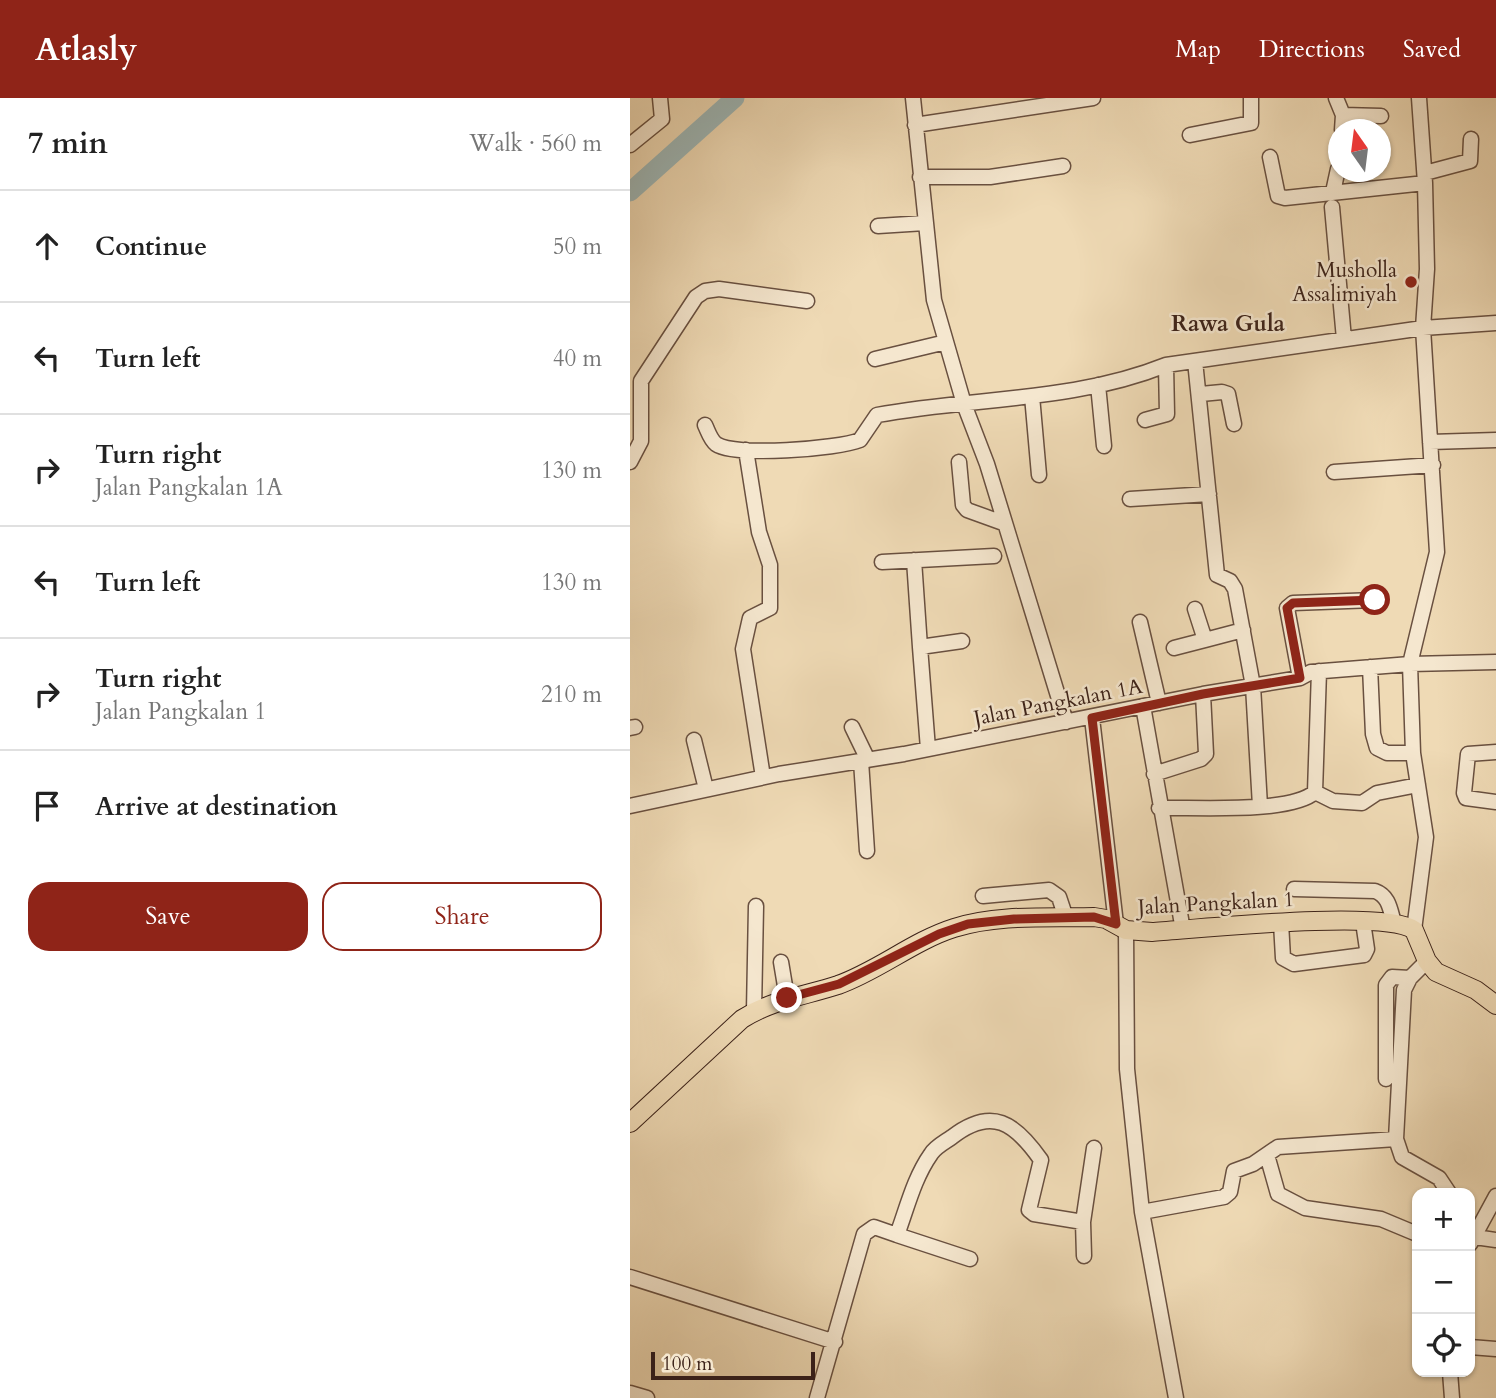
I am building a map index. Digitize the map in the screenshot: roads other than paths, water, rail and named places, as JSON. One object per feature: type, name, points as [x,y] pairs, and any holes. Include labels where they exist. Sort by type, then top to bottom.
[{"type":"main road","name":"Jalan Pangkalan 1","points":[[630,1123],[742,1019],[754,1011],[787,998],[839,984],[954,928],[1014,919],[1094,917],[1121,927],[1183,930],[1281,923],[1363,922],[1394,923],[1414,930]]},
{"type":"main road","points":[[1414,930],[1427,961],[1436,972],[1476,990],[1496,1005]]},
{"type":"street","points":[[630,145],[662,119],[660,98]]},
{"type":"street","points":[[913,98],[930,282],[964,404],[987,464],[1066,722]]},
{"type":"street","points":[[1190,135],[1251,123],[1251,98]]},
{"type":"street","points":[[1336,98],[1342,119]]},
{"type":"street","points":[[1414,930],[1426,837],[1413,753],[1410,664],[1437,552],[1423,328],[1427,269],[1425,178],[1419,98]]},
{"type":"street","points":[[915,125],[1083,99]]},
{"type":"street","points":[[1362,119],[1381,116]]},
{"type":"street","points":[[1270,157],[1278,197],[1333,199],[1425,178],[1470,161],[1471,139]]},
{"type":"street","points":[[920,177],[990,177],[1063,166]]},
{"type":"street","points":[[1336,182],[1333,199],[1344,339]]},
{"type":"street","points":[[878,226],[925,223]]},
{"type":"street","points":[[630,463],[641,441],[640,386],[643,376],[695,297],[705,291],[719,289],[807,301]]},
{"type":"street","points":[[705,425],[717,444],[746,450],[817,449],[854,442],[865,436],[877,415],[1098,386],[1129,380],[1166,365],[1195,360],[1423,328],[1496,323]]},
{"type":"street","points":[[875,359],[946,342]]},
{"type":"street","points":[[1195,360],[1218,578],[1234,584],[1253,686],[1260,806]]},
{"type":"street","points":[[1145,420],[1167,414],[1166,365]]},
{"type":"street","points":[[1098,386],[1104,446]]},
{"type":"street","points":[[1201,394],[1227,394],[1234,424]]},
{"type":"street","points":[[1032,396],[1039,475]]},
{"type":"street","points":[[1430,442],[1496,440]]},
{"type":"street","points":[[746,450],[759,532],[770,565],[771,608],[750,618],[743,649],[763,777]]},
{"type":"street","points":[[959,462],[963,505],[967,510],[1003,523]]},
{"type":"street","points":[[1334,471],[1433,465]]},
{"type":"street","points":[[1130,499],[1209,495]]},
{"type":"street","points":[[882,562],[994,556]]},
{"type":"street","points":[[914,560],[928,749]]},
{"type":"street","points":[[1300,678],[1287,608],[1293,603],[1375,600]]},
{"type":"street","points":[[1195,609],[1205,640]]},
{"type":"street","points":[[1140,622],[1159,703]]},
{"type":"street","points":[[1174,648],[1243,630]]},
{"type":"street","points":[[920,648],[962,641]]},
{"type":"street","name":"Jalan Pangkalan 1A","points":[[630,806],[763,777],[928,749],[1203,694],[1300,678],[1320,671],[1410,664],[1496,662]]},
{"type":"street","points":[[1370,667],[1373,734],[1377,748],[1387,753],[1413,753]]},
{"type":"street","points":[[1315,792],[1320,671]]},
{"type":"street","points":[[1154,774],[1201,759],[1206,754],[1203,694]]},
{"type":"street","points":[[1143,706],[1159,808],[1183,930]]},
{"type":"street","points":[[1092,718],[1121,927],[1127,1069],[1142,1212],[1176,1398]]},
{"type":"street","points":[[852,727],[864,760],[867,851]]},
{"type":"street","points":[[694,740],[706,789]]},
{"type":"street","points":[[1496,752],[1468,754],[1464,793],[1466,798],[1496,802]]},
{"type":"street","points":[[1315,792],[1333,801],[1362,803],[1377,793],[1418,785]]},
{"type":"street","points":[[1159,808],[1260,806],[1300,801],[1315,792]]},
{"type":"street","points":[[1294,889],[1375,891],[1388,901],[1394,923]]},
{"type":"street","points":[[983,896],[1049,890],[1059,897],[1066,918]]},
{"type":"street","points":[[754,1011],[757,906]]},
{"type":"street","points":[[1281,923],[1283,958],[1294,964],[1364,955],[1367,949],[1363,922]]},
{"type":"street","points":[[1427,961],[1410,978],[1404,990],[1396,1139],[1402,1157],[1439,1178],[1446,1188]]},
{"type":"street","points":[[781,962],[787,998]]},
{"type":"street","points":[[1385,1079],[1386,985],[1392,977],[1410,978]]},
{"type":"street","points":[[897,1235],[918,1178],[932,1152],[970,1123],[999,1121],[1023,1135],[1041,1160],[1029,1204],[1034,1214],[1083,1222]]},
{"type":"street","points":[[1142,1212],[1224,1197],[1230,1192],[1234,1171],[1278,1147],[1396,1139]]},
{"type":"street","points":[[1084,1256],[1083,1222],[1094,1148]]},
{"type":"street","points":[[1267,1154],[1278,1194],[1304,1208],[1381,1219],[1412,1232]]},
{"type":"street","points":[[1475,1234],[1496,1196]]},
{"type":"street","points":[[817,1398],[864,1234],[874,1227],[970,1259]]},
{"type":"street","points":[[1475,1240],[1496,1240]]},
{"type":"street","points":[[630,1277],[835,1342]]},
{"type":"street","points":[[1475,1347],[1496,1349]]},
{"type":"street","points":[[1450,1377],[1452,1398]]},
{"type":"street","points":[[630,1393],[647,1398]]},
{"type":"waterway","points":[[630,192],[735,98]]},
{"type":"place","name":"Musholla Assalimiyah","points":[[1411,282]]},
{"type":"district","name":"Rawa Gula","points":[[1228,323]]}]
